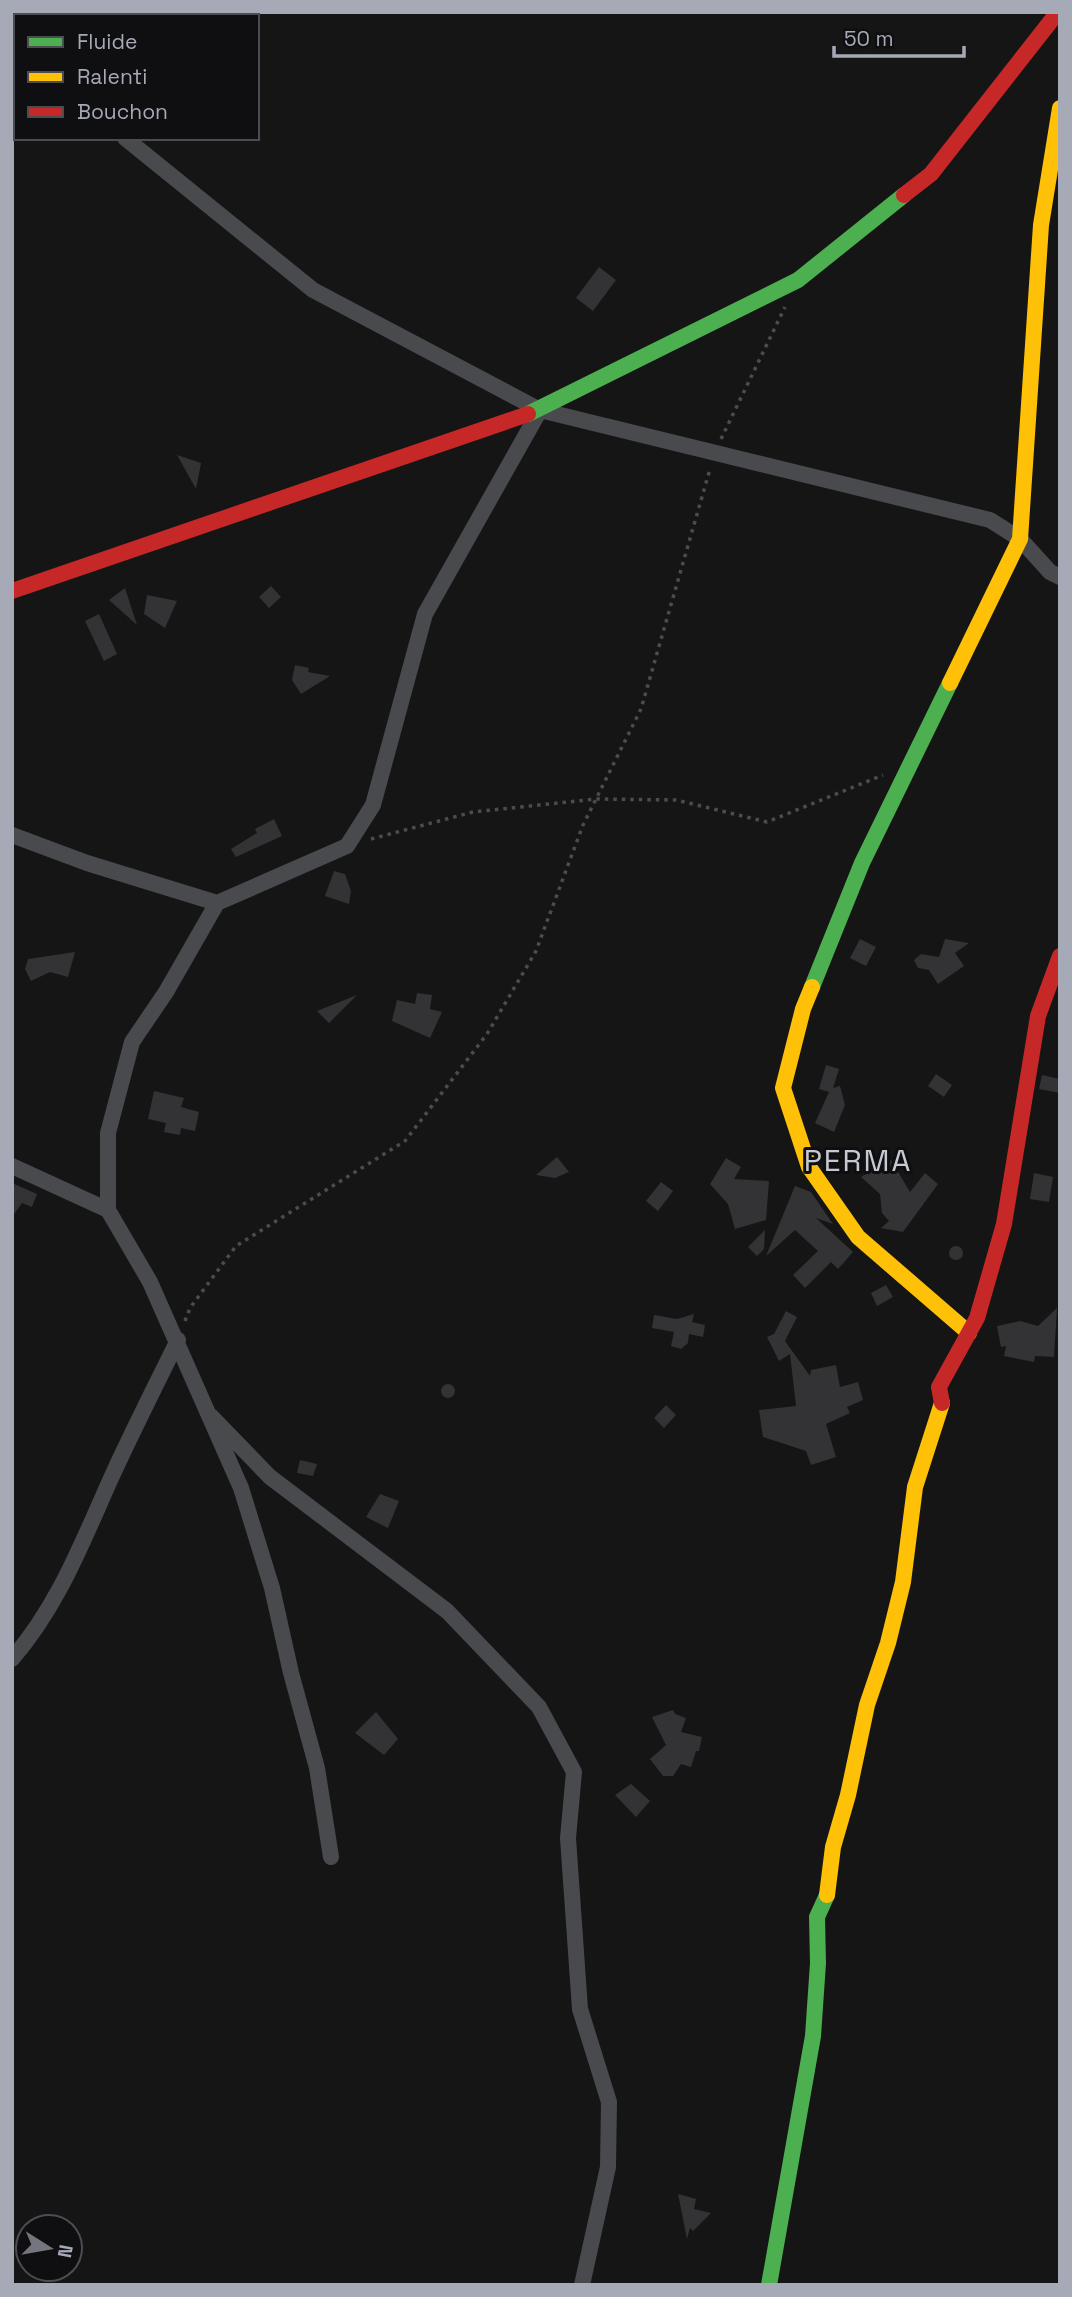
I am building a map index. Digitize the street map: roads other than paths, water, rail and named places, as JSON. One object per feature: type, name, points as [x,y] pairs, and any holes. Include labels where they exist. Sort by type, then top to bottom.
[{"type":"street","points":[[12,592],[540,410],[798,280],[931,174],[1058,12]]},
{"type":"street","points":[[969,1333],[858,1237],[809,1167],[783,1088],[803,1009],[862,863],[1020,538],[1041,225],[1060,108]]},
{"type":"street","points":[[127,140],[313,290],[540,410],[990,520],[1020,538],[1055,574],[1060,592]]},
{"type":"street","points":[[331,1857],[317,1768],[291,1674],[272,1588],[242,1488],[150,1282],[108,1210],[108,1133],[132,1042],[166,992],[217,903],[347,846],[373,805],[425,614],[540,410]]},
{"type":"street","points":[[12,835],[86,863],[217,903]]},
{"type":"street","points":[[769,2285],[813,2036],[817,1917],[827,1898],[834,1847],[867,1705],[888,1643],[903,1582],[915,1487],[943,1400],[939,1387],[977,1318],[1004,1224],[1038,1016],[1060,956]]},
{"type":"street","points":[[12,1166],[108,1210]]},
{"type":"street","points":[[12,1659],[33,1635],[80,1554],[111,1477],[177,1340]]},
{"type":"street","points":[[211,1416],[270,1477],[447,1611],[539,1707],[574,1772],[568,1838],[580,2009],[609,2102],[608,2168],[582,2285]]},
{"type":"district","name":"PERMA","points":[[858,1160]]}]
